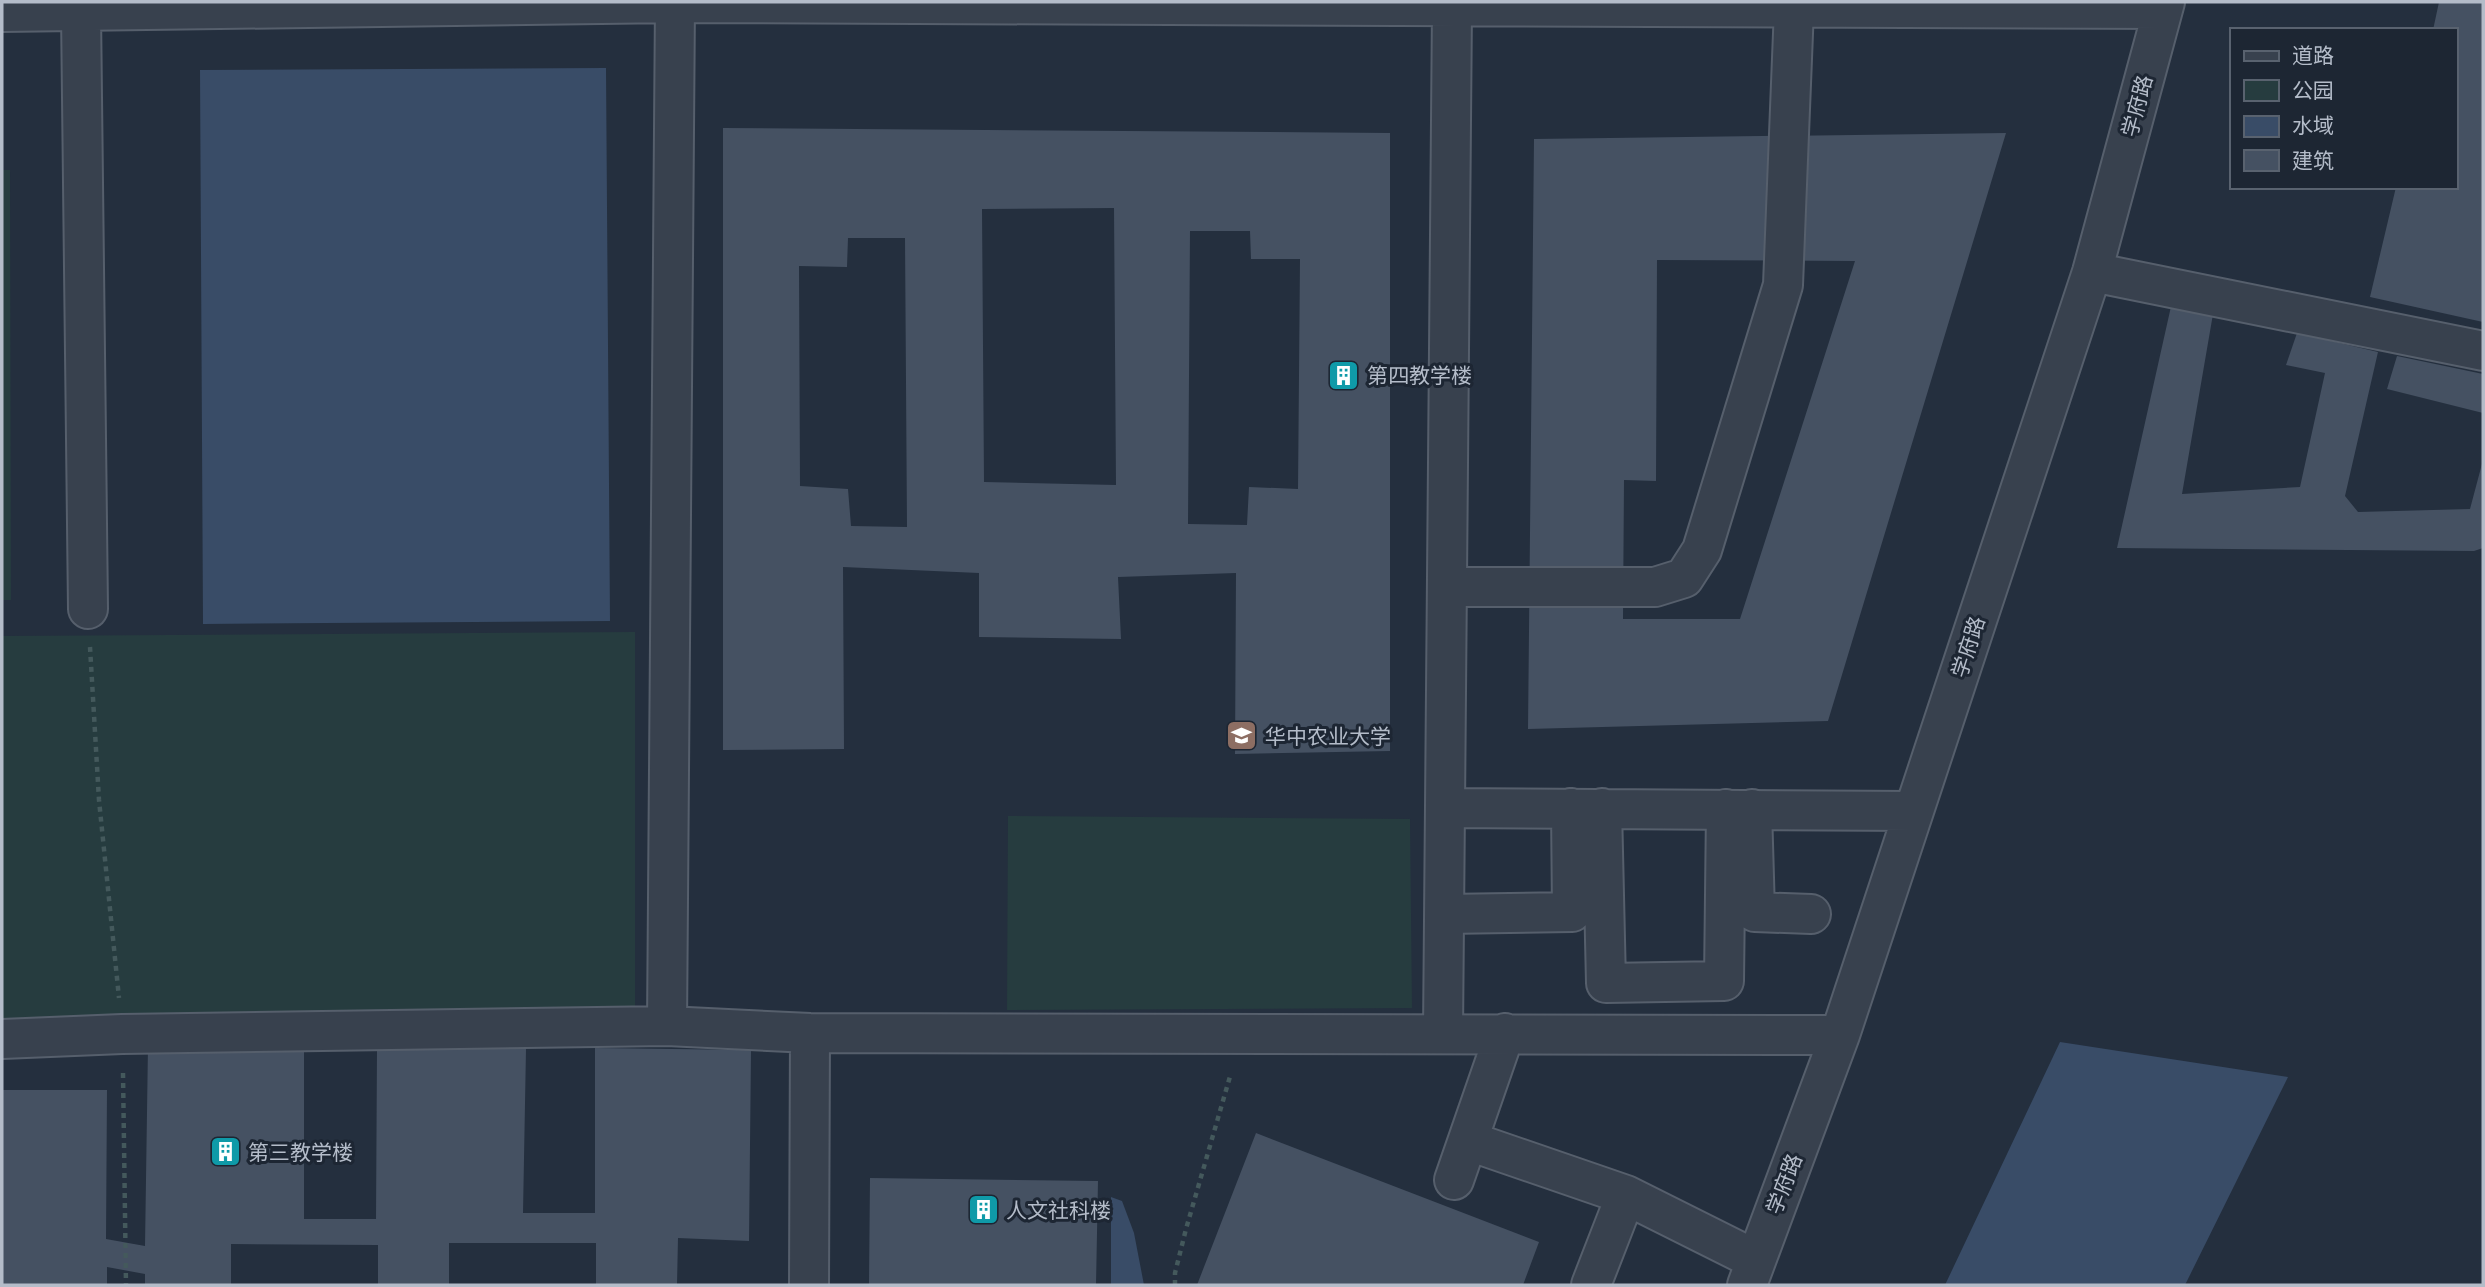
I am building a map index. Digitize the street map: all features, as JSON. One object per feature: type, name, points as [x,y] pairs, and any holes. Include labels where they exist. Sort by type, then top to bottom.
[{"type":"street","points":[[667,1026],[675,3]]},
{"type":"street","points":[[10,8],[81,12],[675,3],[1280,3],[1452,7],[1699,5],[1794,8],[2164,5]]},
{"type":"street","name":"学府路","points":[[1751,1272],[1840,1035],[2092,272],[2164,5]]},
{"type":"street","points":[[1443,1034],[1452,7]]},
{"type":"street","points":[[1447,587],[1655,587],[1684,578],[1702,550],[1783,285],[1794,8]]},
{"type":"street","points":[[81,12],[88,609]]},
{"type":"street","points":[[2092,272],[2483,351]]},
{"type":"street","points":[[1445,808],[1914,811]]},
{"type":"street","points":[[1587,808],[1606,983],[1724,981],[1739,809]]},
{"type":"street","points":[[1445,914],[1572,912],[1587,808]]},
{"type":"street","points":[[1739,809],[1755,912],[1811,914]]},
{"type":"street","points":[[2,1039],[122,1034],[667,1026],[810,1033],[1241,1035],[1505,1032],[1840,1035]]},
{"type":"street","points":[[1454,1180],[1505,1032]]},
{"type":"street","points":[[809,1285],[810,1033]]},
{"type":"street","points":[[1469,1141],[1626,1195],[1751,1272]]},
{"type":"street","points":[[1591,1285],[1626,1195]]},
{"type":"path","points":[[88,609],[99,800],[114,928],[122,1034],[126,1285]]},
{"type":"path","points":[[1175,1285],[1186,1229],[1241,1035]]},
{"type":"green space","points":[[2,170],[10,170],[11,600],[2,600]]},
{"type":"green space","points":[[635,632],[635,1016],[2,1020],[2,636]]},
{"type":"green space","points":[[1008,816],[1410,819],[1412,1008],[1007,1010]]},
{"type":"water","points":[[606,68],[610,621],[203,624],[200,70]]},
{"type":"water","points":[[2060,1042],[2288,1077],[2185,1285],[1945,1285]]},
{"type":"water","points":[[1111,1197],[1122,1201],[1134,1233],[1144,1285],[1111,1285]]},
{"type":"building","points":[[2439,2],[2483,2],[2483,322],[2370,297],[2396,189],[2457,189],[2457,28],[2433,28]]},
{"type":"building","name":"第四教学楼","points":[[723,128],[1390,133],[1390,751],[1235,754],[1236,573],[1118,577],[1121,639],[979,637],[979,573],[843,567],[844,749],[723,750]],"holes":[[[1114,208],[1116,485],[984,482],[982,209]],[[1190,231],[1250,231],[1251,259],[1300,259],[1298,489],[1249,487],[1247,525],[1188,524]],[[848,238],[905,238],[907,527],[851,526],[848,489],[800,486],[799,266],[847,267]]]},
{"type":"building","points":[[2006,133],[1828,721],[1528,729],[1534,139]],"holes":[[[1657,260],[1855,261],[1740,619],[1623,619],[1624,480],[1656,481]]]},
{"type":"building","points":[[2172,302],[2213,314],[2182,494],[2300,487],[2325,373],[2286,365],[2297,333],[2378,352],[2345,496],[2358,512],[2470,509],[2483,460],[2483,548],[2474,551],[2117,548]]},
{"type":"building","points":[[2397,356],[2483,374],[2483,413],[2387,389]]},
{"type":"building","name":"第三教学楼","points":[[148,1045],[304,1045],[304,1219],[376,1219],[377,1049],[526,1049],[523,1213],[595,1213],[595,1048],[751,1050],[749,1241],[678,1238],[677,1285],[596,1285],[596,1243],[449,1243],[449,1285],[378,1285],[378,1245],[231,1244],[231,1285],[145,1285],[145,1274],[107,1267],[107,1285],[2,1285],[2,1090],[107,1090],[106,1239],[145,1246]]},
{"type":"building","points":[[1256,1133],[1539,1242],[1523,1285],[1197,1285]]},
{"type":"building","name":"人文社科楼","points":[[870,1178],[1098,1181],[1096,1285],[869,1285]]},
{"type":"place","name":"第四教学楼","points":[[1344,375]]},
{"type":"place","name":"华中农业大学","points":[[1242,736]]},
{"type":"place","name":"第三教学楼","points":[[225,1152]]},
{"type":"place","name":"人文社科楼","points":[[983,1210]]}]
